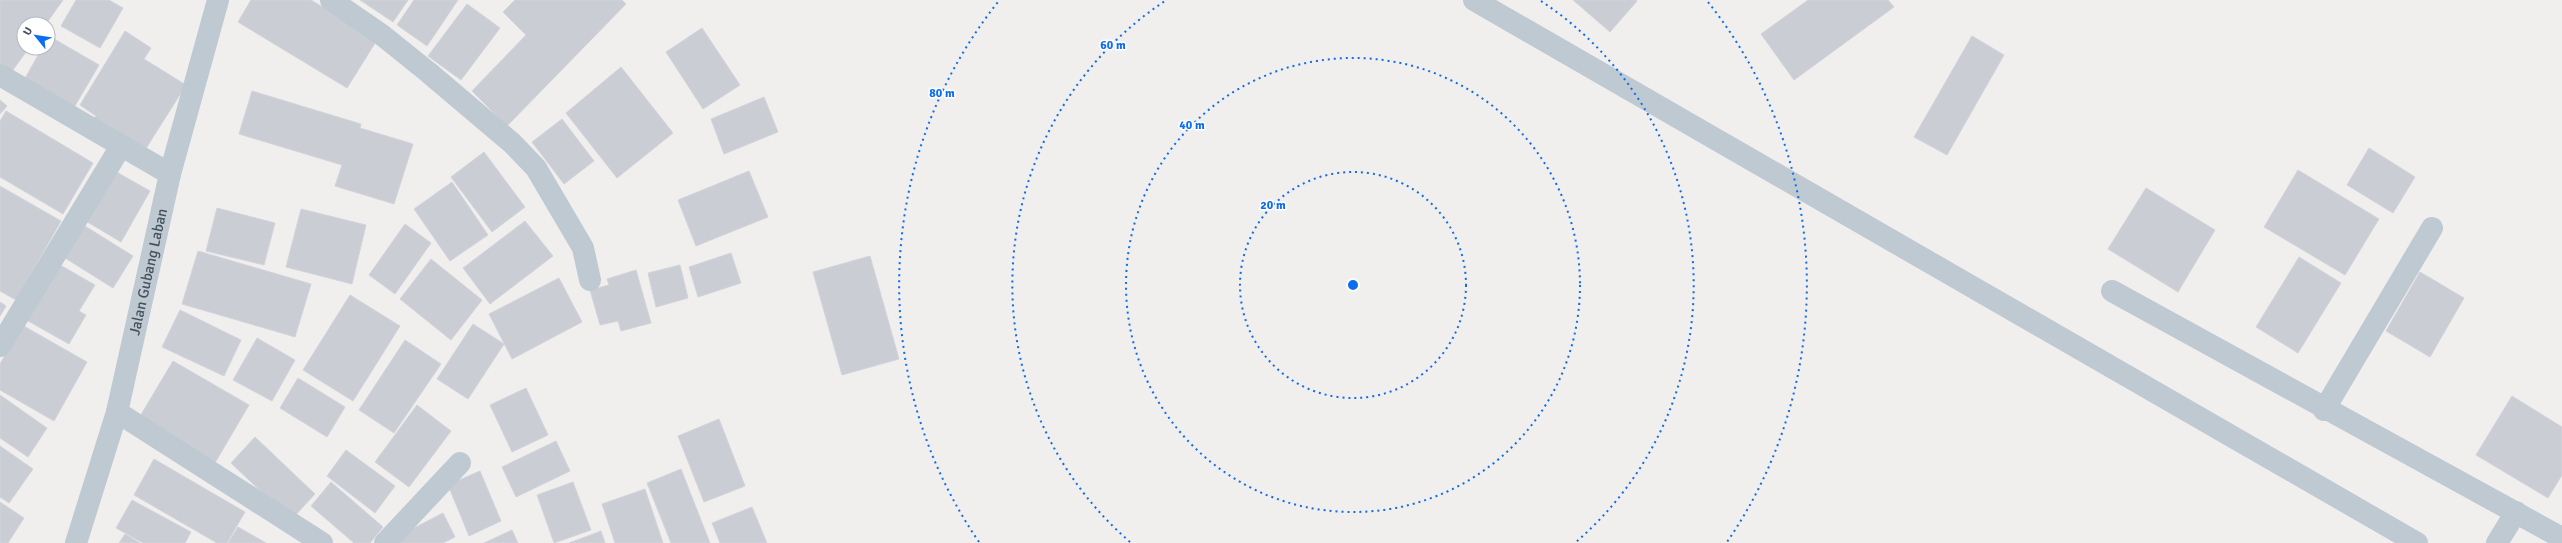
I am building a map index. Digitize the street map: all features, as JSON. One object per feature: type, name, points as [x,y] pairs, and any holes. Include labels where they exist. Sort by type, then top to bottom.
[{"type":"street","name":"Jalan Gubang Laban","points":[[76,543],[117,412],[170,174],[218,0]]},
{"type":"street","points":[[331,0],[382,35],[428,72],[512,143],[536,168],[583,248],[590,280]]},
{"type":"street","points":[[1488,3],[2417,543]]},
{"type":"street","points":[[0,75],[170,174]]},
{"type":"street","points":[[0,346],[121,146]]},
{"type":"street","points":[[2324,410],[2432,228]]},
{"type":"street","points":[[2112,291],[2513,517],[2562,538]]},
{"type":"street","points":[[117,412],[322,543]]},
{"type":"street","points":[[385,543],[460,463]]},
{"type":"street","points":[[2497,543],[2513,517]]},
{"type":"building","points":[[0,0],[63,0],[52,16],[16,16],[16,56],[23,56],[7,78],[0,72]]},
{"type":"building","points":[[76,0],[109,0],[123,8],[100,48],[61,26]]},
{"type":"building","points":[[251,0],[311,0],[377,40],[347,88],[238,22]]},
{"type":"building","points":[[360,0],[408,0],[393,22]]},
{"type":"building","points":[[414,0],[458,0],[427,46],[397,25]]},
{"type":"building","points":[[515,0],[622,0],[626,4],[507,126],[472,91],[526,35],[503,12]]},
{"type":"building","points":[[1573,0],[1636,0],[1637,1],[1610,32]]},
{"type":"building","points":[[1808,0],[1888,0],[1894,7],[1794,80],[1761,34]]},
{"type":"building","points":[[467,4],[500,28],[461,80],[428,56]]},
{"type":"building","points":[[702,28],[740,85],[703,109],[666,52]]},
{"type":"building","points":[[125,31],[151,48],[144,59],[186,85],[145,150],[94,118],[96,116],[80,105]]},
{"type":"building","points":[[1972,36],[2004,55],[1947,155],[1914,137]]},
{"type":"building","points":[[56,40],[99,65],[72,111],[23,82],[38,56],[56,56]]},
{"type":"building","points":[[621,67],[673,133],[617,178],[566,113]]},
{"type":"building","points":[[252,91],[361,124],[360,128],[413,144],[394,204],[335,186],[342,165],[239,134]]},
{"type":"building","points":[[764,97],[778,132],[724,154],[711,119]]},
{"type":"building","points":[[0,100],[7,106],[0,114]]},
{"type":"building","points":[[6,111],[93,163],[63,214],[0,177],[0,121]]},
{"type":"building","points":[[562,119],[594,161],[564,184],[532,142]]},
{"type":"building","points":[[2369,148],[2415,177],[2393,213],[2347,185]]},
{"type":"building","points":[[484,152],[525,207],[492,232],[451,177]]},
{"type":"building","points":[[113,170],[150,191],[121,242],[84,220]]},
{"type":"building","points":[[2298,170],[2379,219],[2345,275],[2264,227]]},
{"type":"building","points":[[749,171],[768,217],[696,246],[678,200]]},
{"type":"building","points":[[452,182],[488,235],[450,261],[414,209]]},
{"type":"building","points":[[0,186],[61,221],[16,300],[0,291]]},
{"type":"building","points":[[2146,188],[2215,230],[2178,292],[2108,249]]},
{"type":"building","points":[[217,208],[275,223],[264,265],[206,251]]},
{"type":"building","points":[[301,209],[366,225],[352,284],[286,267]]},
{"type":"building","points":[[77,221],[133,256],[113,288],[57,253]]},
{"type":"building","points":[[525,221],[553,256],[490,304],[463,268]]},
{"type":"building","points":[[405,224],[431,243],[395,294],[369,275]]},
{"type":"building","points":[[198,251],[311,284],[295,337],[182,304]]},
{"type":"building","points":[[731,253],[741,283],[698,297],[689,267]]},
{"type":"building","points":[[870,256],[899,359],[842,375],[813,272]]},
{"type":"building","points":[[2299,257],[2341,283],[2298,353],[2256,327]]},
{"type":"building","points":[[431,259],[482,300],[451,340],[400,299]]},
{"type":"building","points":[[60,265],[95,285],[79,311],[86,315],[69,344],[21,317]]},
{"type":"building","points":[[680,265],[688,298],[656,307],[648,273]]},
{"type":"building","points":[[636,270],[651,323],[621,331],[618,321],[600,325],[590,290],[609,285],[607,279]]},
{"type":"building","points":[[2420,272],[2464,298],[2430,357],[2386,331]]},
{"type":"building","points":[[559,278],[582,322],[512,359],[489,314]]},
{"type":"building","points":[[350,295],[400,326],[353,401],[303,370]]},
{"type":"building","points":[[0,302],[6,306],[0,316]]},
{"type":"building","points":[[180,310],[241,340],[224,376],[162,347]]},
{"type":"building","points":[[473,324],[504,344],[468,399],[437,379]]},
{"type":"building","points":[[22,325],[87,362],[54,421],[0,390],[0,364]]},
{"type":"building","points":[[257,338],[295,360],[272,401],[233,380]]},
{"type":"building","points":[[405,340],[441,364],[394,433],[359,410]]},
{"type":"building","points":[[173,361],[249,405],[212,468],[136,423]]},
{"type":"building","points":[[298,378],[345,407],[327,437],[280,408]]},
{"type":"building","points":[[526,388],[548,435],[512,452],[490,405]]},
{"type":"building","points":[[0,395],[47,428],[28,457],[0,438]]},
{"type":"building","points":[[2512,396],[2562,427],[2562,475],[2548,498],[2476,455]]},
{"type":"building","points":[[417,405],[451,431],[409,487],[375,462]]},
{"type":"building","points":[[719,419],[745,486],[704,502],[678,436]]},
{"type":"building","points":[[255,437],[315,494],[291,520],[231,463]]},
{"type":"building","points":[[556,441],[570,471],[516,497],[502,467]]},
{"type":"building","points":[[0,446],[33,469],[9,503],[0,497]]},
{"type":"building","points":[[346,450],[395,486],[375,513],[327,476]]},
{"type":"building","points":[[154,459],[245,512],[227,543],[217,543],[134,495]]},
{"type":"building","points":[[681,469],[710,543],[671,543],[647,483]]},
{"type":"building","points":[[480,471],[501,521],[469,536],[448,485]]},
{"type":"building","points":[[331,482],[383,527],[370,543],[354,543],[311,506]]},
{"type":"building","points":[[573,482],[591,530],[554,543],[537,495]]},
{"type":"building","points":[[645,489],[663,543],[615,543],[602,504]]},
{"type":"building","points":[[132,500],[191,532],[185,543],[143,543],[116,528]]},
{"type":"building","points":[[0,502],[24,518],[8,543],[0,543]]},
{"type":"building","points":[[752,507],[767,543],[720,543],[712,523]]},
{"type":"building","points":[[443,513],[455,537],[443,543],[394,543],[393,539]]},
{"type":"building","points":[[238,527],[266,543],[228,543]]},
{"type":"building","points":[[512,530],[518,543],[484,543]]},
{"type":"building","points":[[601,531],[605,543],[569,543]]},
{"type":"building","points":[[125,534],[140,543],[119,543]]}]
